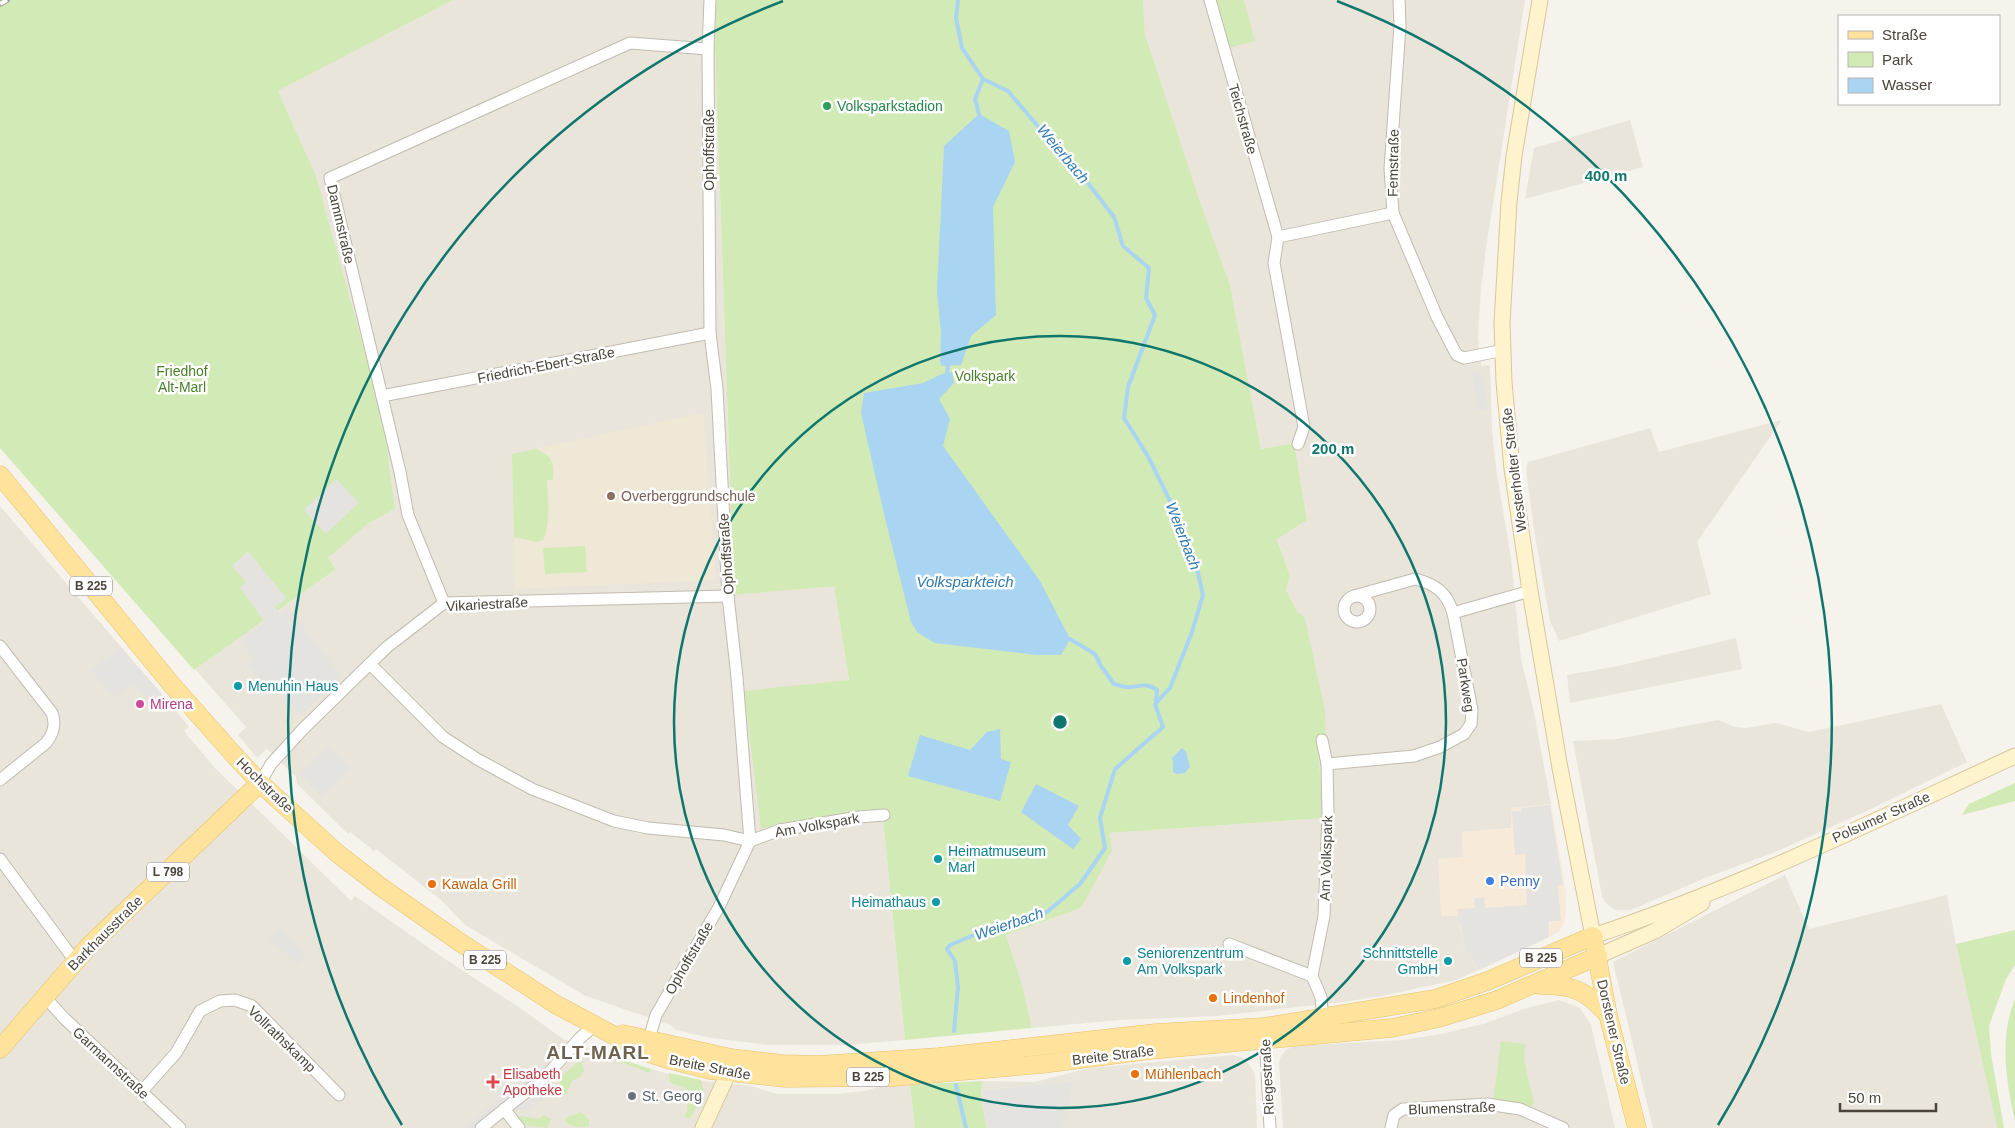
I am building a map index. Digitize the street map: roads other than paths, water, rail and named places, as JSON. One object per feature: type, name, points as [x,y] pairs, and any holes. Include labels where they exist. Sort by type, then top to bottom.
[{"type":"main road","name":"Westerholter Straße","points":[[1540,0],[1514,156],[1509,202],[1502,305],[1506,414],[1530,591],[1560,768],[1593,936]]},
{"type":"main road","name":"Hochstraße","points":[[0,475],[172,685],[260,783],[337,853],[381,887],[502,971],[594,1026]]},
{"type":"main road","name":"Polsumer Straße","points":[[1593,936],[1624,926],[1746,877],[2015,756]]},
{"type":"main road","name":"Barkhausstraße","points":[[0,1049],[76,961],[260,783]]},
{"type":"main road","name":"Polsumer Straße","points":[[1598,956],[1655,930],[1746,877]]},
{"type":"main road","name":"Dorstener Straße","points":[[1593,936],[1608,1015],[1637,1128]]},
{"type":"main road","name":"Breite Straße","points":[[1323,1027],[1436,999],[1490,980],[1593,936]]},
{"type":"main road","name":"Breite Straße","points":[[594,1026],[690,1065],[783,1064],[819,1066],[940,1057],[1156,1034],[1265,1033],[1323,1027],[1392,1028],[1439,1018],[1497,1000],[1534,986],[1598,956]]},
{"type":"main road","points":[[1534,986],[1562,985],[1578,989],[1592,998],[1608,1015]]},
{"type":"main road","points":[[703,1128],[729,1065]]},
{"type":"street","name":"Ophoffstraße","points":[[647,1046],[656,1014],[719,908],[750,841],[738,677],[728,596],[716,389],[710,333],[708,49],[710,0]]},
{"type":"street","name":"Teichstraße","points":[[1210,0],[1278,237],[1274,263],[1304,427],[1298,444]]},
{"type":"street","name":"Femstraße","points":[[1399,0],[1400,26],[1390,169],[1393,213],[1437,317],[1457,355],[1464,358],[1504,350]]},
{"type":"street","name":"Dammstraße","points":[[444,604],[408,515],[400,472],[330,178],[630,43],[708,49]]},
{"type":"street","points":[[1278,237],[1393,213]]},
{"type":"street","name":"Friedrich-Ebert-Straße","points":[[382,396],[710,333]]},
{"type":"street","name":"Parkweg","points":[[1327,764],[1414,756],[1440,747],[1464,734],[1471,724],[1472,710],[1453,613],[1448,598],[1441,591],[1415,579],[1354,596]]},
{"type":"street","points":[[1453,613],[1530,591]]},
{"type":"street","name":"Vikariestraße","points":[[260,783],[271,764],[284,750],[387,647],[444,604],[728,596]]},
{"type":"street","points":[[0,646],[52,713],[55,721],[51,737],[46,743],[0,780]]},
{"type":"street","points":[[370,664],[443,737],[477,759],[532,789],[614,821],[648,828],[724,835],[750,841]]},
{"type":"street","name":"Am Volkspark","points":[[1312,976],[1324,916],[1328,814],[1327,764],[1322,740]]},
{"type":"street","name":"Am Volkspark","points":[[750,841],[780,830],[859,816],[884,815]]},
{"type":"street","points":[[0,859],[76,961]]},
{"type":"street","points":[[1228,944],[1312,976],[1321,997],[1323,1027]]},
{"type":"street","name":"Garmannstraße","points":[[44,996],[64,1018],[180,1128]]},
{"type":"street","name":"Vollrathskamp","points":[[142,1091],[176,1053],[200,1010],[220,1001],[235,1000],[252,1006],[339,1095]]},
{"type":"street","points":[[482,1128],[546,1076],[580,1038],[594,1026]]},
{"type":"street","name":"Riegestraße","points":[[1265,1033],[1270,1128]]},
{"type":"street","name":"Blumenstraße","points":[[1391,1128],[1394,1116],[1403,1109],[1488,1104],[1520,1109],[1550,1125],[1564,1128]]},
{"type":"street","points":[[504,1110],[519,1128]]},
{"type":"water","points":[[979,114],[1009,131],[1015,162],[993,207],[996,315],[971,336],[961,365],[942,366],[940,361],[941,332],[937,291],[944,146]]},
{"type":"water","name":"Volksparkteich","points":[[952,372],[954,383],[939,399],[950,419],[943,446],[1040,581],[1070,639],[1061,655],[1036,655],[935,643],[918,633],[911,622],[861,413],[864,393],[923,383],[942,374]]},
{"type":"water","points":[[1000,729],[1001,759],[1011,762],[1000,801],[908,776],[920,735],[970,750],[987,732]]},
{"type":"water","points":[[1182,748],[1186,752],[1190,767],[1185,773],[1177,774],[1173,772],[1173,760],[1171,759]]},
{"type":"water","points":[[1036,784],[1079,806],[1068,825],[1081,839],[1073,849],[1021,812]]},
{"type":"waterway","name":"Weierbach","points":[[954,1031],[958,987],[955,961],[947,949],[950,945],[979,933],[1047,912],[1080,884],[1105,848],[1100,818],[1115,769],[1163,727],[1155,704],[1170,688],[1192,632],[1203,595],[1194,556],[1173,507],[1149,458],[1124,418],[1128,387],[1155,315],[1146,298],[1149,268],[1123,246],[1114,217],[1071,161],[1041,130],[1008,91],[983,79],[962,48],[956,18],[958,0]]},
{"type":"waterway","points":[[979,114],[975,99],[983,79]]},
{"type":"waterway","points":[[947,373],[948,366]]},
{"type":"waterway","points":[[1070,639],[1095,654],[1114,684],[1126,687],[1145,685],[1157,690],[1156,703]]},
{"type":"waterway","name":"Weierbach","points":[[956,1085],[966,1128]]},
{"type":"railway","points":[[0,4],[7,0]]},
{"type":"place","name":"Volksparkstadion","points":[[827,106]]},
{"type":"place","name":"Overberggrundschule","points":[[611,496]]},
{"type":"place","name":"Menuhin Haus","points":[[238,686]]},
{"type":"place","name":"Mirena","points":[[140,704]]},
{"type":"place","name":"Heimatmuseum Marl","points":[[938,859]]},
{"type":"place","name":"Penny","points":[[1490,881]]},
{"type":"place","name":"Kawala Grill","points":[[432,884]]},
{"type":"place","name":"Heimathaus","points":[[936,902]]},
{"type":"place","name":"Seniorenzentrum Am Volkspark","points":[[1127,961]]},
{"type":"place","name":"Schnittstelle GmbH","points":[[1448,961]]},
{"type":"place","name":"Lindenhof","points":[[1213,998]]},
{"type":"place","name":"Mühlenbach","points":[[1135,1074]]},
{"type":"place","name":"Elisabeth Apotheke","points":[[493,1082]]},
{"type":"place","name":"St. Georg","points":[[632,1096]]},
{"type":"district","name":"ALT-MARL","points":[[598,1052]]},
{"type":"park label","name":"Volkspark","points":[[985,376]]},
{"type":"park label","name":"Friedhof Alt-Marl","points":[[182,380]]}]
